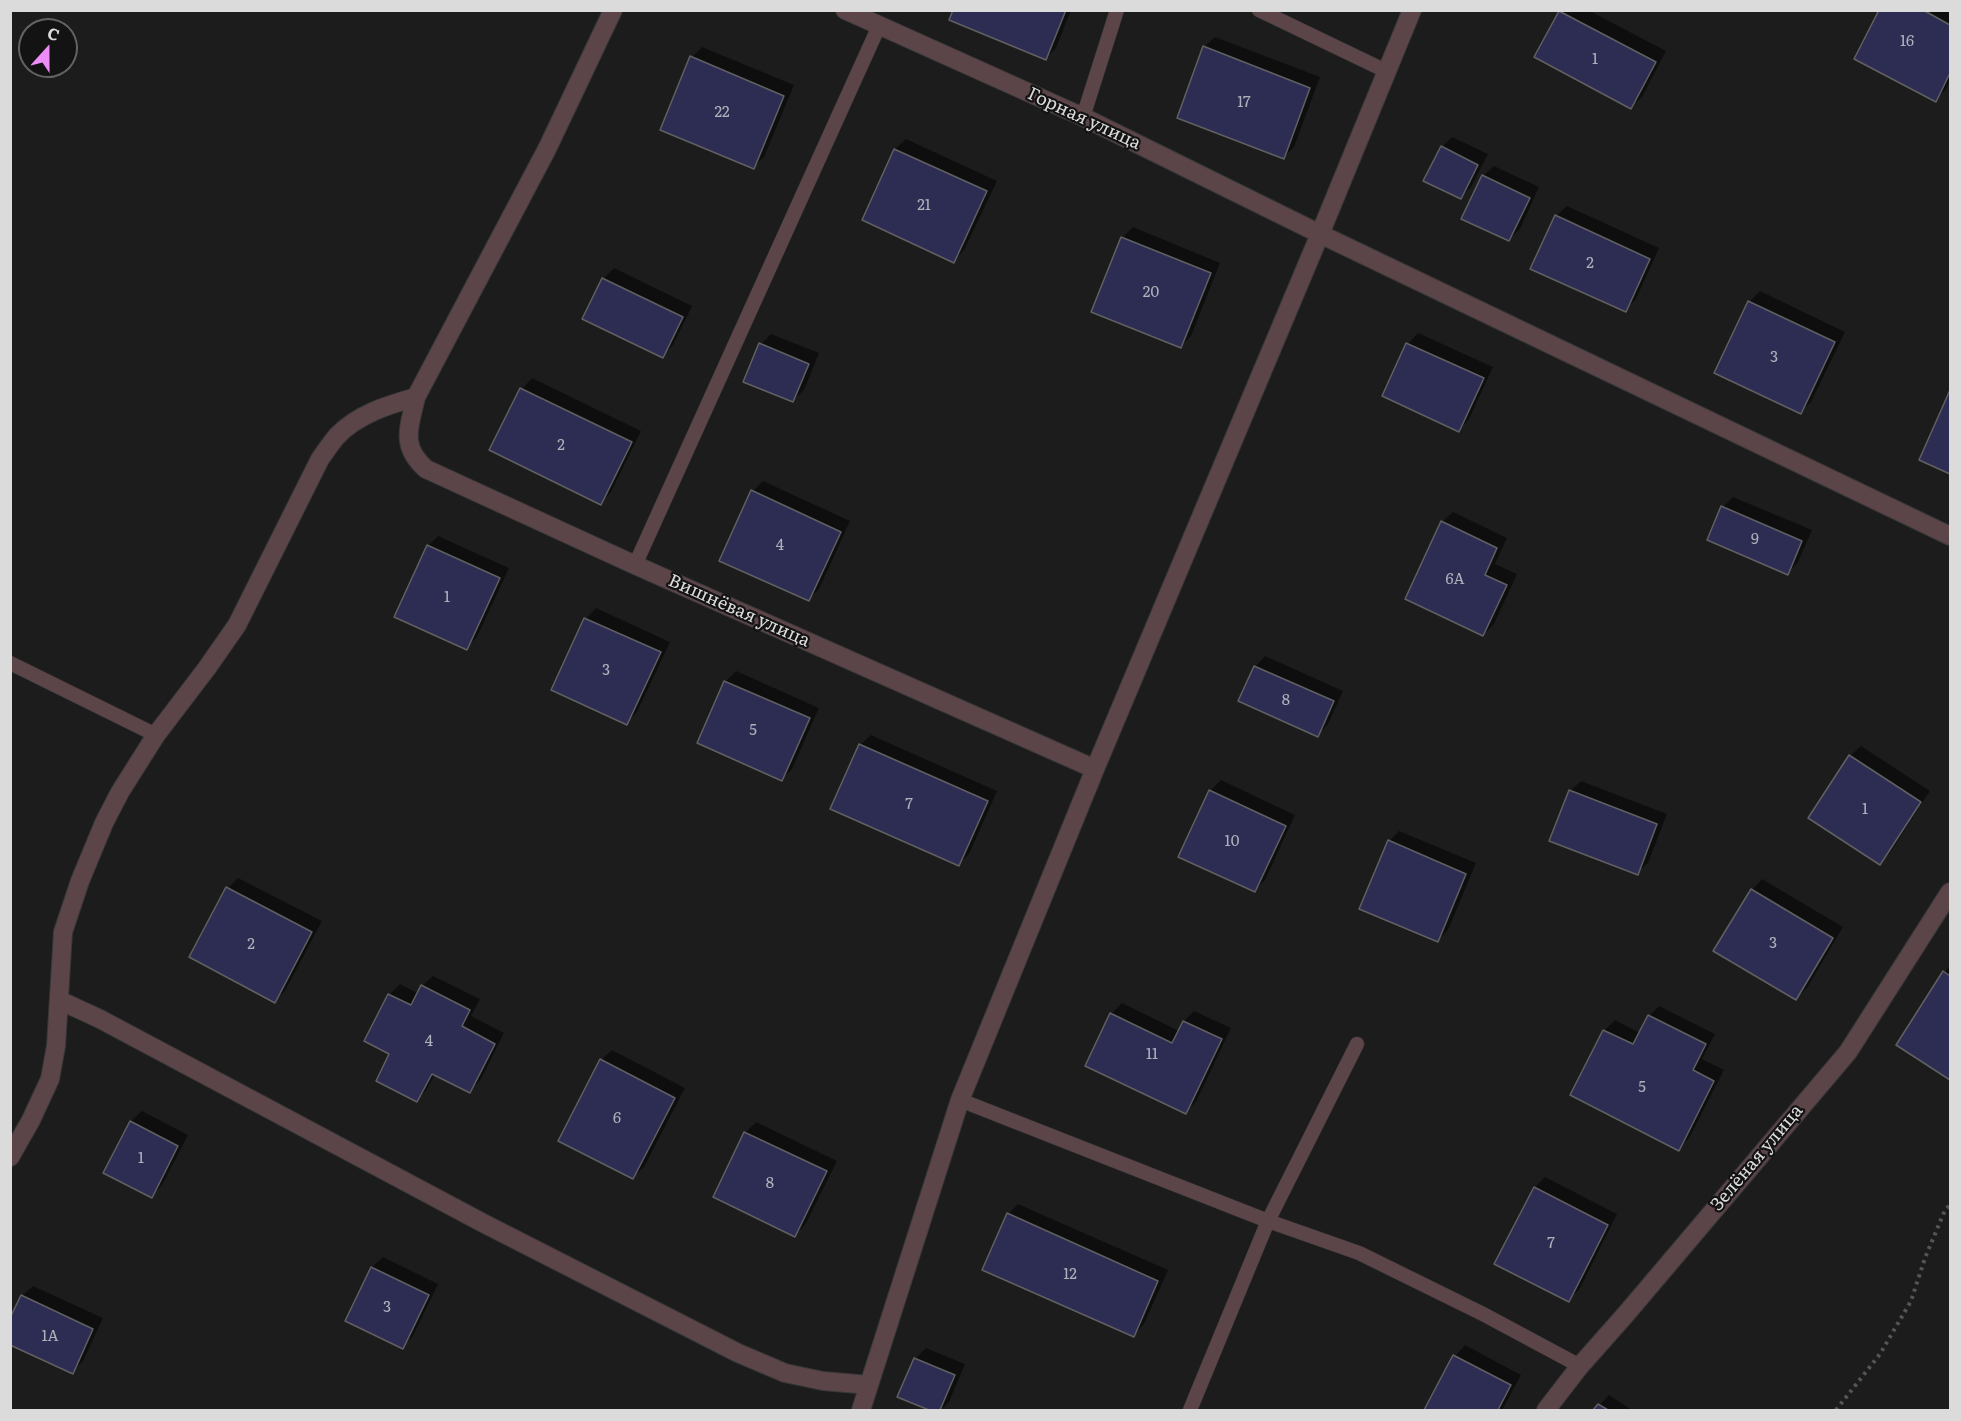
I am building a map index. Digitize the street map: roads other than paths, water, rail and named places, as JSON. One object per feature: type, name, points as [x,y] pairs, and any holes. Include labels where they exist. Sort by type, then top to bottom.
[{"type":"street","points":[[10,1157],[31,1120],[50,1079],[56,1046],[63,932],[80,881],[104,823],[120,792],[156,735],[237,625],[320,459],[338,436],[360,419],[385,406],[416,397],[547,148],[613,10]]},
{"type":"street","name":"Горная улица","points":[[845,10],[1083,117],[1320,234],[1950,536]]},
{"type":"street","points":[[861,1410],[960,1100],[1095,769],[1412,10]]},
{"type":"street","name":"Вишнёвая улица","points":[[416,397],[409,429],[409,445],[415,459],[426,469],[635,565],[1095,769]]},
{"type":"street","name":"Зелёная улица","points":[[1546,1410],[1580,1366],[1848,1052],[1950,892]]},
{"type":"street","points":[[59,1000],[100,1019],[483,1223],[738,1353],[785,1373],[823,1381],[869,1385]]},
{"type":"lane","points":[[1083,117],[1117,10]]},
{"type":"lane","points":[[1259,10],[1388,72]]},
{"type":"lane","points":[[635,565],[879,26]]},
{"type":"lane","points":[[10,663],[156,735]]},
{"type":"lane","points":[[1190,1410],[1268,1221],[1357,1044]]},
{"type":"lane","points":[[960,1100],[1268,1221],[1359,1253],[1483,1314],[1580,1366]]}]
